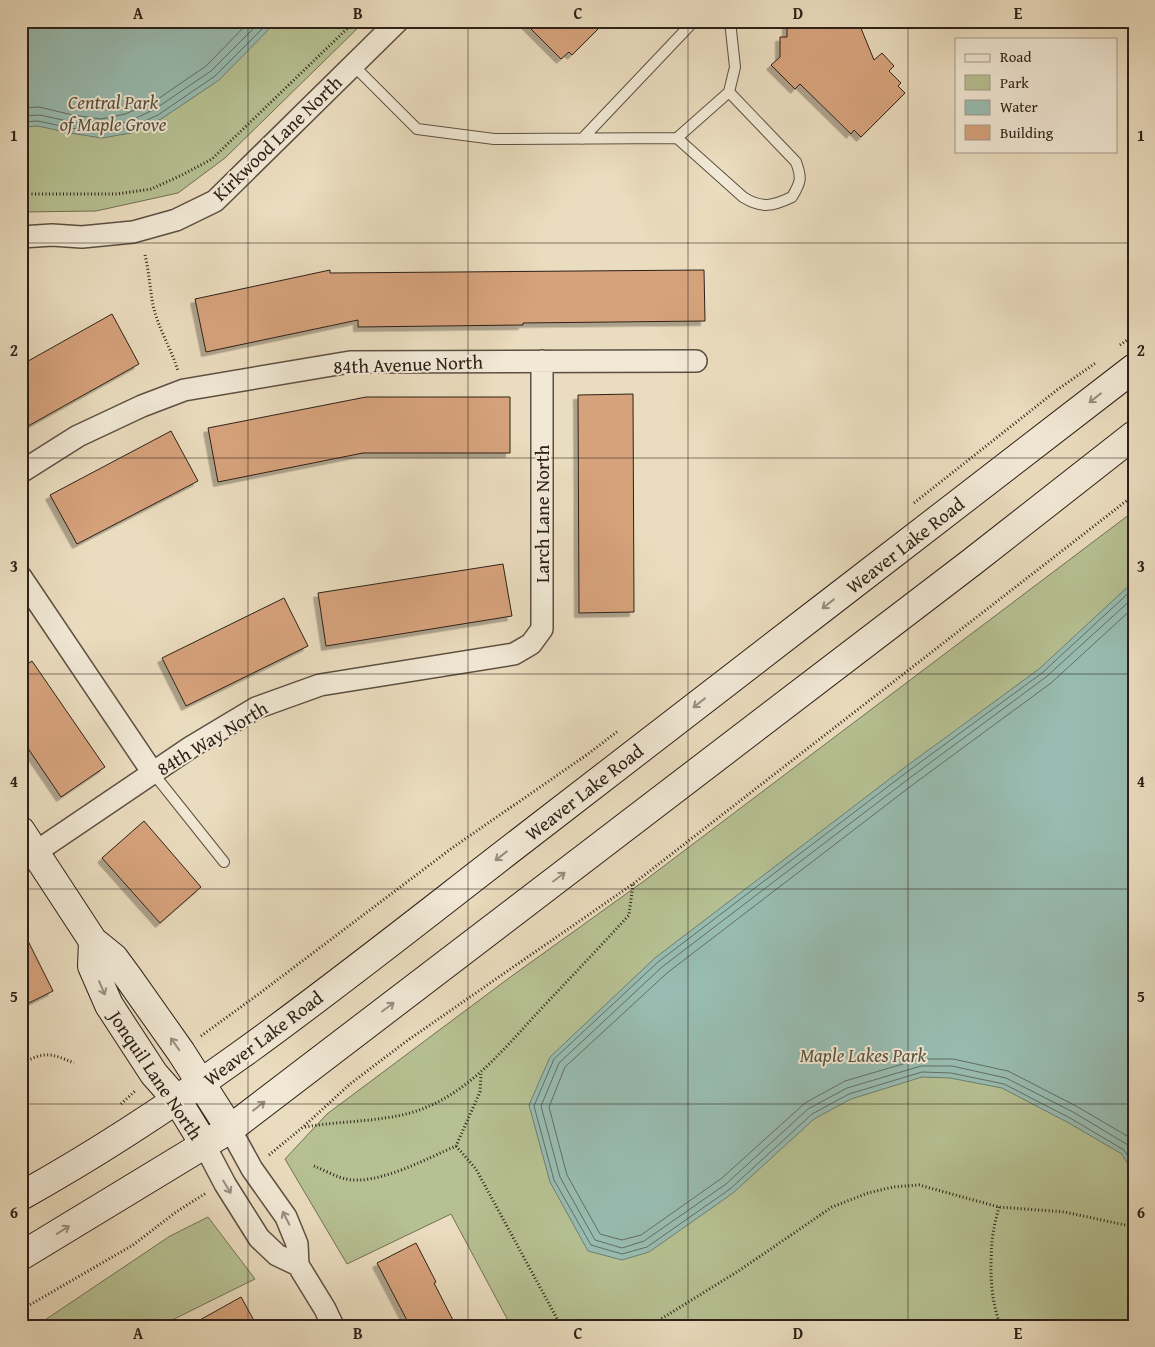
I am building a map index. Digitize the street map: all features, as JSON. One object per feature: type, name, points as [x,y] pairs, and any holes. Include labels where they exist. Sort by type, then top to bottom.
[{"type":"main road","name":"Weaver Lake Road","points":[[21,1196],[62,1174],[201,1084],[364,962],[1134,368]]},
{"type":"main road","points":[[21,1256],[230,1129],[956,574],[1134,435]]},
{"type":"main road","name":"Jonquil Lane North","points":[[26,849],[93,941],[119,964],[230,1129]]},
{"type":"main road","name":"Jonquil Lane North","points":[[93,941],[92,966],[109,1005],[154,1074],[178,1100],[204,1144]]},
{"type":"street","name":"Kirkwood Lane North","points":[[21,237],[52,235],[82,237],[133,232],[176,220],[215,201],[398,21]]},
{"type":"street","name":"Larch Lane North","points":[[514,654],[531,644],[542,629],[542,361]]},
{"type":"street","name":"84th Avenue North","points":[[21,472],[78,436],[142,406],[184,390],[350,362],[696,361]]},
{"type":"street","points":[[21,577],[152,773]]},
{"type":"street","name":"84th Way North","points":[[26,849],[256,708],[320,685],[514,654]]},
{"type":"street","name":"Jonquil Lane North","points":[[230,1129],[252,1169],[286,1217],[297,1244],[298,1265],[334,1326]]},
{"type":"street","name":"Jonquil Lane North","points":[[204,1144],[225,1184],[260,1238],[277,1255],[298,1265]]},
{"type":"lane","points":[[582,139],[694,21]]},
{"type":"lane","points":[[354,65],[417,129],[494,139],[677,138],[729,92],[735,67],[730,21]]},
{"type":"lane","points":[[677,138],[743,197],[754,204],[768,206],[792,197],[799,186],[801,176],[796,162],[729,92]]},
{"type":"lane","points":[[152,773],[224,862]]},
{"type":"path","points":[[21,194],[117,194],[151,189],[182,176],[212,159],[355,21]]},
{"type":"path","points":[[145,255],[153,305],[174,357],[184,390]]},
{"type":"path","points":[[1118,346],[1134,335]]},
{"type":"path","points":[[913,504],[1057,390],[1103,357]]},
{"type":"path","points":[[265,1159],[350,1084],[408,1040],[633,884],[1134,495]]},
{"type":"path","points":[[203,1034],[452,848],[588,754],[619,730]]},
{"type":"path","points":[[303,1127],[334,1122],[364,1121],[411,1112],[450,1095],[481,1073],[629,915],[633,884]]},
{"type":"path","points":[[21,1064],[42,1055],[53,1054],[74,1063]]},
{"type":"path","points":[[314,1166],[347,1179],[367,1179],[386,1176],[456,1146],[480,1092],[481,1073]]},
{"type":"path","points":[[456,1146],[481,1178],[561,1326]]},
{"type":"path","points":[[654,1326],[661,1319],[740,1270],[832,1207],[868,1193],[893,1187],[919,1185],[999,1207],[1065,1212],[1134,1227]]},
{"type":"path","points":[[21,1310],[133,1245],[176,1212],[210,1190]]},
{"type":"path","points":[[999,1207],[992,1240],[992,1274],[995,1313],[1001,1326]]},
{"type":"green space","name":"Central Park of Maple Grove","points":[[21,21],[365,21],[225,158],[178,193],[96,211],[21,212]]},
{"type":"green space","name":"Maple Lakes Park","points":[[1134,511],[1134,1326],[511,1326],[451,1214],[347,1264],[285,1159],[327,1114],[509,978],[644,881]]},
{"type":"green space","points":[[208,1217],[255,1279],[160,1326],[36,1326],[170,1236]]},
{"type":"water","points":[[21,21],[277,21],[219,80],[161,119],[131,133],[102,138],[38,126],[21,127]]},
{"type":"water","points":[[1134,581],[1134,1175],[1122,1154],[1067,1122],[1002,1088],[950,1078],[922,1077],[851,1099],[814,1119],[733,1193],[649,1252],[622,1260],[588,1251],[550,1182],[529,1105],[550,1057],[655,958],[904,768],[1039,669]]},
{"type":"building","points":[[523,21],[606,21],[572,55],[569,52],[561,59]]},
{"type":"building","points":[[787,21],[858,21],[874,60],[882,53],[894,66],[889,71],[901,83],[898,86],[905,93],[861,137],[854,130],[851,134],[800,84],[795,89],[771,65],[780,57],[780,37],[787,37]]},
{"type":"building","points":[[330,270],[330,273],[704,270],[705,321],[358,327],[358,320],[206,352],[195,299]]},
{"type":"building","points":[[112,314],[139,364],[21,430],[21,365]]},
{"type":"building","points":[[633,394],[634,612],[579,613],[578,395]]},
{"type":"building","points":[[366,397],[510,397],[510,453],[363,453],[218,482],[208,428]]},
{"type":"building","points":[[171,431],[198,481],[77,544],[50,495]]},
{"type":"building","points":[[503,564],[512,616],[326,646],[318,593]]},
{"type":"building","points":[[284,598],[308,646],[186,706],[162,658]]},
{"type":"building","points":[[32,661],[105,767],[61,797],[21,738],[21,668]]},
{"type":"building","points":[[144,821],[201,887],[160,923],[102,858]]},
{"type":"building","points":[[21,927],[53,991],[21,1007]]},
{"type":"building","points":[[416,1243],[456,1326],[410,1326],[377,1263]]},
{"type":"building","points":[[241,1297],[257,1326],[189,1326]]}]
